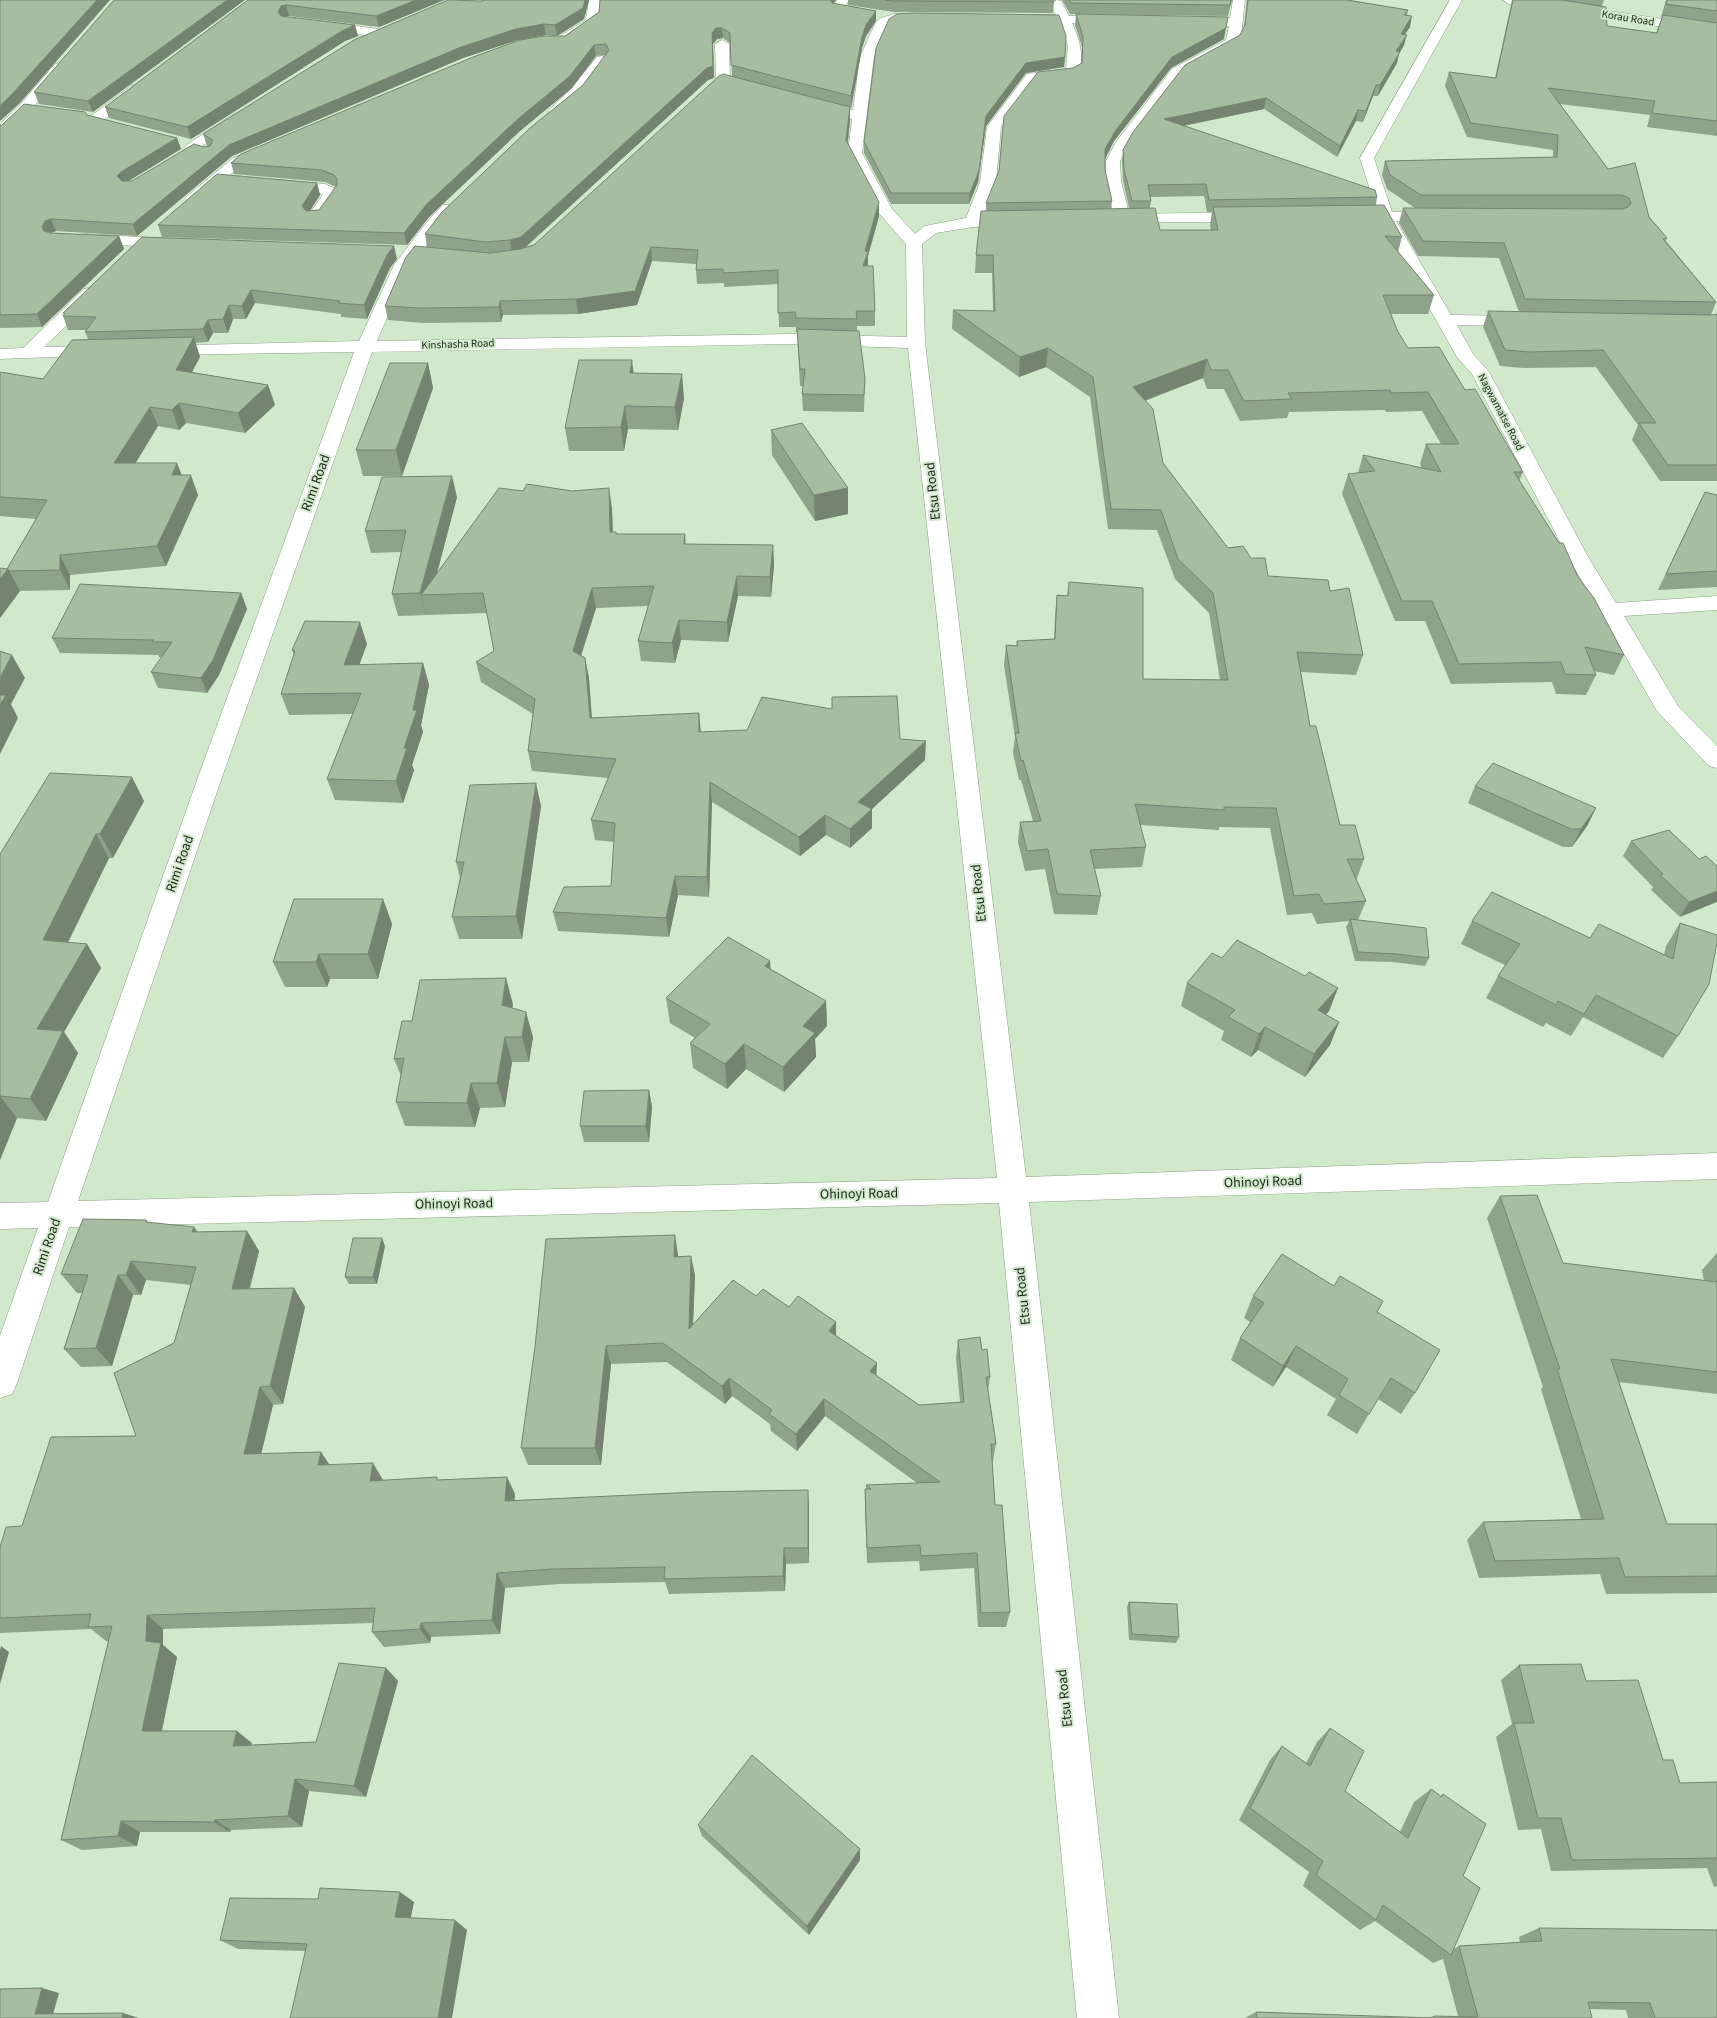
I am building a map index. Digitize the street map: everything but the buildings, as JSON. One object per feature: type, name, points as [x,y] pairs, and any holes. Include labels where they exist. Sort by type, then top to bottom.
[{"type":"street","points":[[553,42],[560,42],[592,22],[595,0]]},
{"type":"street","points":[[843,0],[836,9],[894,18],[940,17]]},
{"type":"street","points":[[973,222],[988,182],[994,127],[1032,77],[1040,74],[1059,76],[1072,73],[1076,62],[1076,48],[1056,0]]},
{"type":"street","points":[[1122,218],[1113,180],[1113,160],[1123,142],[1177,72],[1231,42],[1234,36],[1238,0]]},
{"type":"street","name":"Nagwamatse Road","points":[[1456,0],[1367,158],[1373,182],[1382,196],[1386,217],[1466,357],[1480,372],[1577,555],[1669,712],[1717,760]]},
{"type":"street","name":"Korau Road","points":[[1509,0],[1717,32]]},
{"type":"street","points":[[894,18],[886,20],[881,25],[867,57],[854,153],[885,211],[914,243],[931,229],[973,222],[1042,220]]},
{"type":"street","points":[[1004,18],[1130,20]]},
{"type":"street","points":[[1178,21],[1235,22]]},
{"type":"street","points":[[308,24],[382,32],[360,42]]},
{"type":"street","points":[[708,88],[714,84],[728,82],[722,44]]},
{"type":"street","points":[[0,131],[25,108],[69,56]]},
{"type":"street","points":[[541,123],[578,92],[602,60]]},
{"type":"street","points":[[96,119],[144,83]]},
{"type":"street","points":[[805,102],[859,116]]},
{"type":"street","points":[[25,108],[42,111]]},
{"type":"street","points":[[180,158],[193,147],[250,110]]},
{"type":"street","points":[[78,116],[96,119],[96,122],[115,126]]},
{"type":"street","points":[[178,211],[238,161],[282,143]]},
{"type":"street","points":[[222,156],[238,161]]},
{"type":"street","points":[[215,179],[234,181]]},
{"type":"street","points":[[270,184],[330,192],[330,197],[315,218]]},
{"type":"street","name":"Rimi Road","points":[[0,1383],[206,789],[364,347],[400,269],[436,221],[463,195]]},
{"type":"street","points":[[1328,216],[1456,217]]},
{"type":"street","points":[[1092,219],[1279,217]]},
{"type":"street","points":[[128,257],[156,230]]},
{"type":"street","points":[[73,238],[191,244]]},
{"type":"street","name":"Etsu Road","points":[[914,243],[916,343],[1013,1190],[1098,2018]]},
{"type":"street","points":[[394,252],[431,254]]},
{"type":"street","points":[[28,352],[99,284]]},
{"type":"street","points":[[1445,320],[1541,321]]},
{"type":"street","name":"Kinshasha Road","points":[[140,350],[789,340],[916,343]]},
{"type":"street","points":[[0,354],[121,351]]},
{"type":"street","points":[[1609,610],[1717,603]]},
{"type":"street","name":"Ohinoyi Road","points":[[0,1216],[1013,1190],[1717,1166]]}]
